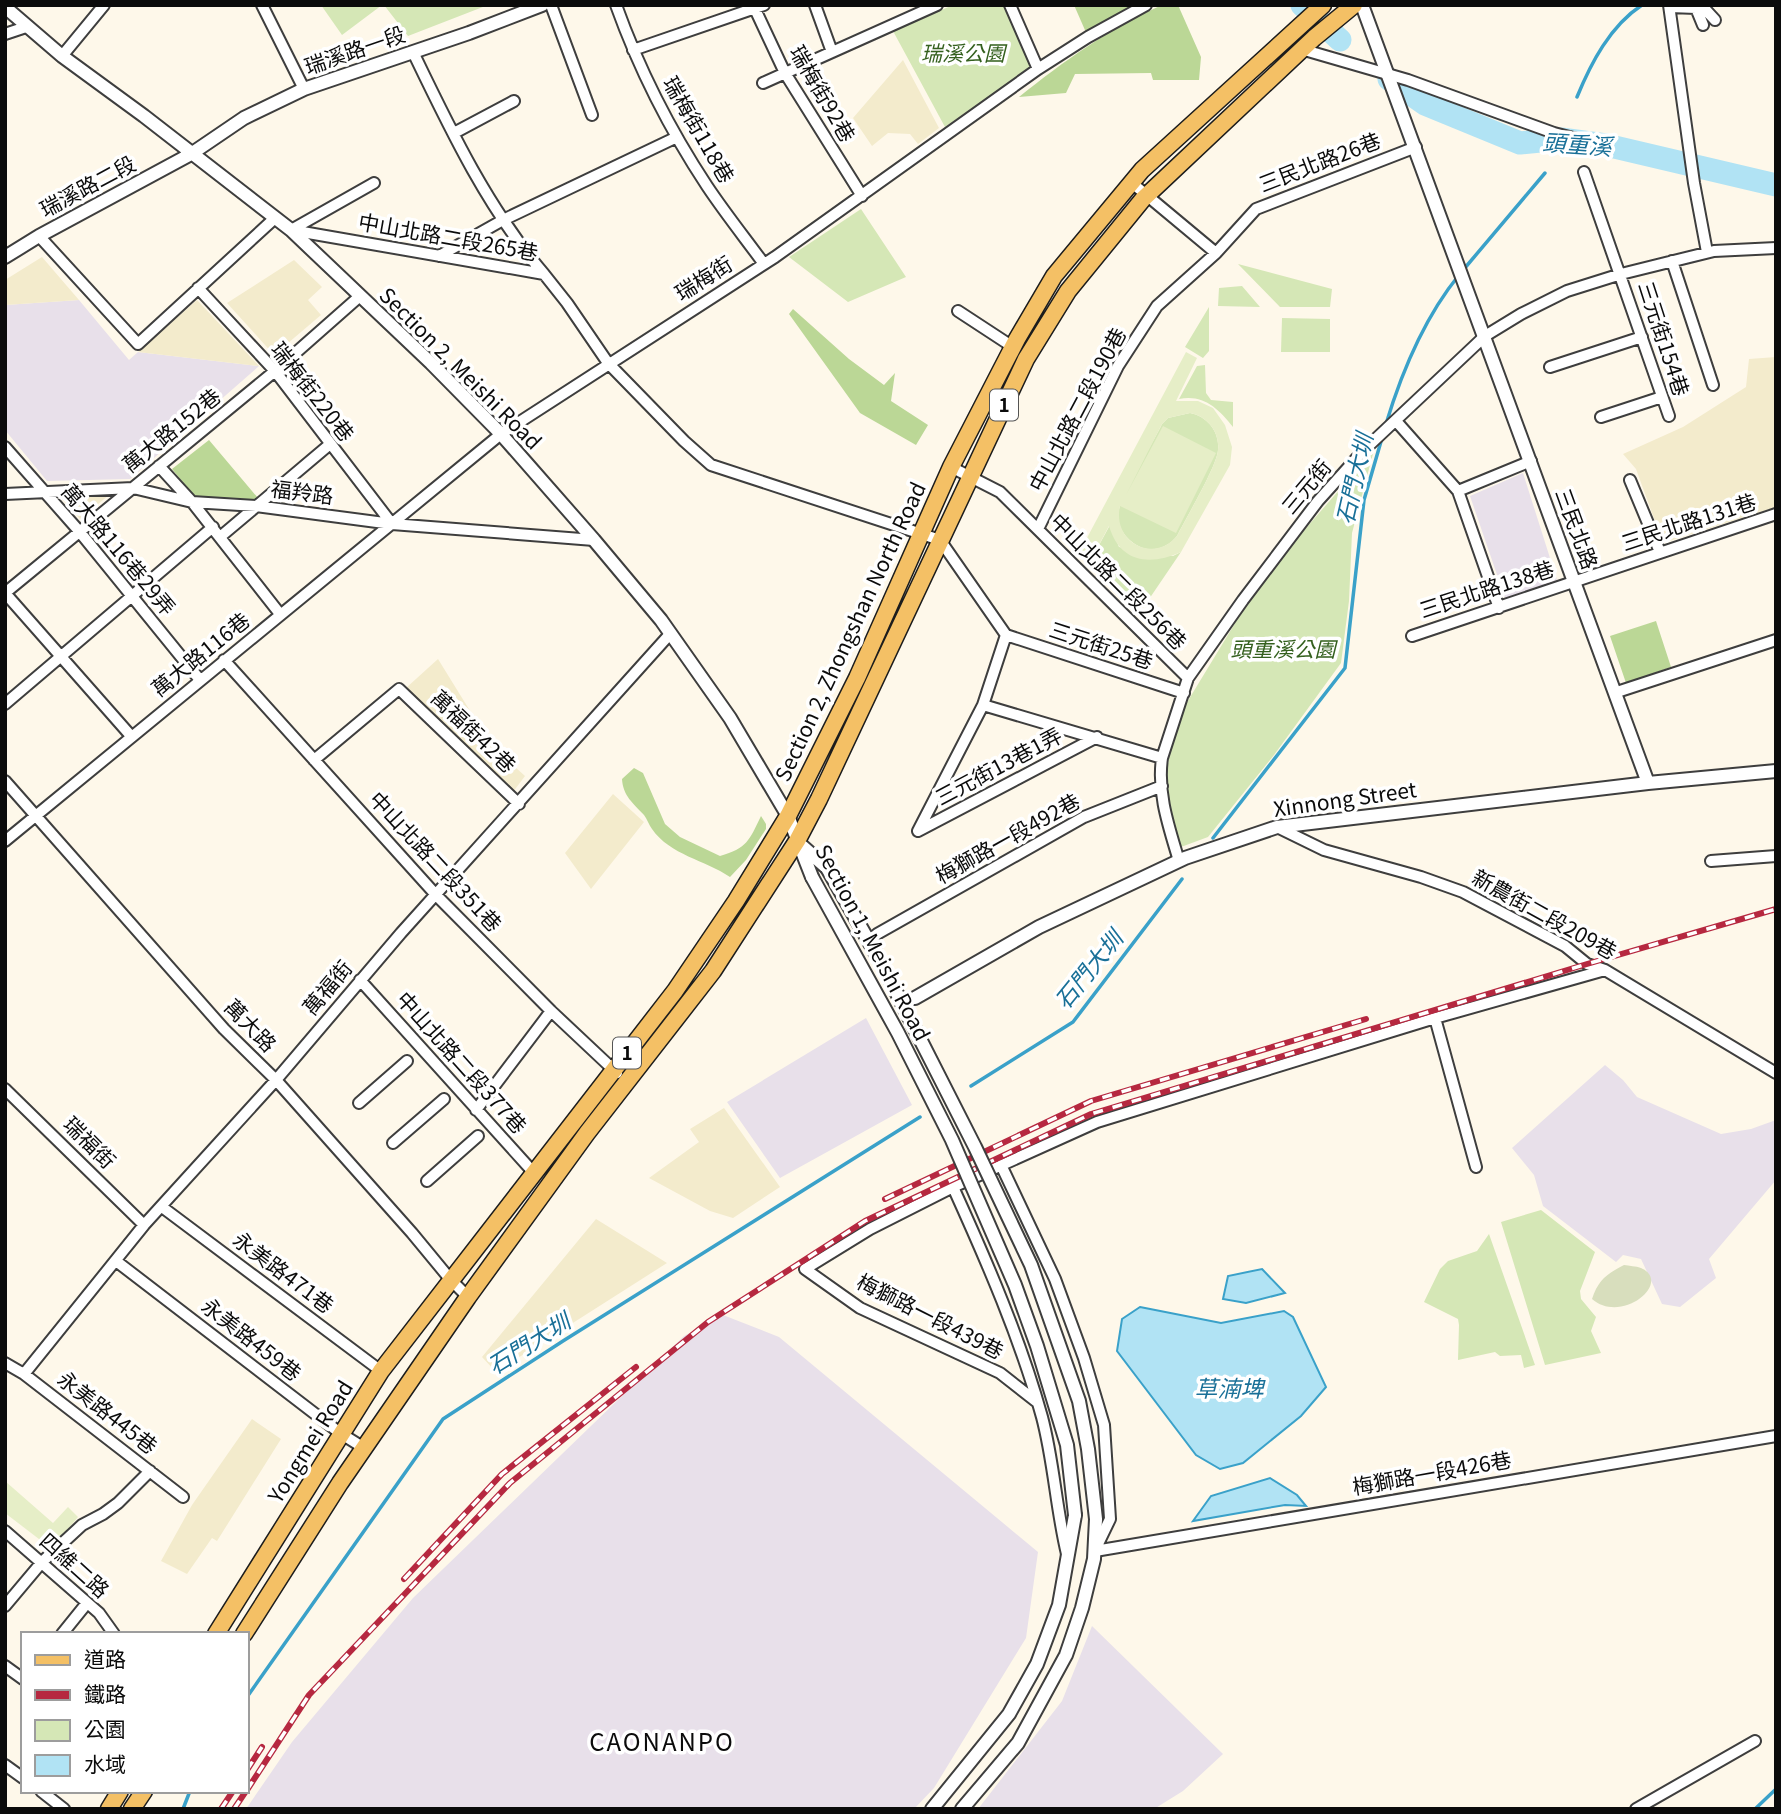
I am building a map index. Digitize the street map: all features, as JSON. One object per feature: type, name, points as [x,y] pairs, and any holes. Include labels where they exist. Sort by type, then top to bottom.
[{"type":"main road","name":"Section 2, Zhongshan North Road","points":[[468,1297],[629,1078],[713,971],[796,841],[819,799],[1026,359],[1068,291],[1147,194],[1301,49],[1354,5]]},
{"type":"main road","name":"Section 2, Zhongshan North Road","points":[[450,1279],[675,991],[736,901],[788,816],[857,678],[951,467],[1013,347],[1054,276],[1142,170],[1319,6]]},
{"type":"main road","name":"Yongmei Road","points":[[217,1632],[340,1433],[381,1371],[450,1279]]},
{"type":"main road","name":"1","points":[[245,1632],[364,1448],[468,1297]]},
{"type":"main road","points":[[109,1809],[119,1793]]},
{"type":"main road","points":[[132,1809],[143,1793]]},
{"type":"street","points":[[62,56],[104,5]]},
{"type":"street","points":[[262,5],[304,89]]},
{"type":"street","name":"瑞溪路一段","points":[[191,154],[244,118],[304,89],[542,5]]},
{"type":"street","points":[[551,5],[592,115]]},
{"type":"street","name":"瑞梅街118巷","points":[[616,5],[633,50],[677,137],[708,188],[764,264]]},
{"type":"street","points":[[815,5],[832,52]]},
{"type":"street","points":[[763,83],[937,5]]},
{"type":"street","points":[[1010,5],[1038,69]]},
{"type":"street","name":"瑞梅街","points":[[392,523],[501,434],[764,264],[1038,69],[1146,5]]},
{"type":"street","points":[[1362,5],[1416,147]]},
{"type":"street","points":[[1707,253],[1690,158],[1669,6],[1703,7],[1715,20]]},
{"type":"street","name":"Section 2, Meishi Road","points":[[5,7],[62,56],[291,230],[501,434],[594,540],[670,634],[730,718],[788,816],[796,841]]},
{"type":"street","points":[[633,50],[759,7]]},
{"type":"street","name":"瑞梅街92巷","points":[[759,7],[785,73],[862,196]]},
{"type":"street","points":[[1696,8],[1703,25]]},
{"type":"street","points":[[5,34],[26,27]]},
{"type":"street","points":[[1301,49],[1388,75],[1581,140]]},
{"type":"street","points":[[413,52],[454,133],[503,220],[523,250],[544,274]]},
{"type":"street","points":[[454,133],[514,101]]},
{"type":"street","points":[[439,256],[503,220],[677,137]]},
{"type":"street","name":"三民北路","points":[[1416,147],[1648,783]]},
{"type":"street","name":"三民北路26巷","points":[[1216,253],[1256,209],[1416,147]]},
{"type":"street","name":"瑞溪路二段","points":[[5,257],[191,154]]},
{"type":"street","name":"三元街154巷","points":[[1584,172],[1669,416]]},
{"type":"street","points":[[291,230],[374,183]]},
{"type":"street","points":[[1132,183],[1216,253]]},
{"type":"street","points":[[39,236],[138,344],[275,218]]},
{"type":"street","name":"中山北路二段265巷","points":[[291,230],[544,274],[608,363],[711,465],[940,540]]},
{"type":"street","name":"三元街","points":[[1179,861],[1163,807],[1162,758],[1188,678],[1318,501],[1378,437],[1485,336],[1567,291],[1621,274],[1707,253],[1776,248]]},
{"type":"street","name":"中山北路二段190巷","points":[[1038,529],[1118,366],[1157,306],[1216,253]]},
{"type":"street","points":[[1672,261],[1713,384]]},
{"type":"street","name":"瑞梅街220巷","points":[[198,288],[275,371],[329,445],[392,523]]},
{"type":"street","name":"萬大路152巷","points":[[5,593],[275,371],[360,296]]},
{"type":"street","points":[[958,311],[1013,347]]},
{"type":"street","points":[[1550,368],[1642,337]]},
{"type":"street","points":[[1601,417],[1662,397]]},
{"type":"street","points":[[1393,423],[1458,491],[1499,608]]},
{"type":"street","points":[[5,704],[133,596],[216,532],[256,506],[329,445]]},
{"type":"street","name":"萬大路116巷29弄","points":[[5,447],[79,531],[200,680]]},
{"type":"street","points":[[1458,491],[1531,461]]},
{"type":"street","points":[[159,466],[192,502],[281,614]]},
{"type":"street","name":"中山北路二段256巷","points":[[951,467],[1000,492],[1188,678]]},
{"type":"street","points":[[1630,480],[1660,552]]},
{"type":"street","name":"福羚路","points":[[5,494],[43,490],[132,488],[192,502],[594,540]]},
{"type":"street","name":"三民北路131巷","points":[[1575,581],[1776,514]]},
{"type":"street","name":"萬大路116巷","points":[[5,841],[392,523]]},
{"type":"street","points":[[940,540],[1006,635],[983,705],[1162,758]]},
{"type":"street","name":"三民北路138巷","points":[[1412,636],[1575,581]]},
{"type":"street","points":[[5,593],[131,736]]},
{"type":"street","name":"萬福街","points":[[24,1374],[144,1225],[276,1080],[360,980],[670,634]]},
{"type":"street","name":"三元街25巷","points":[[1006,635],[1184,693]]},
{"type":"street","points":[[1617,692],[1776,640]]},
{"type":"street","name":"中山北路二段351巷","points":[[224,660],[437,895],[613,1071],[629,1078]]},
{"type":"street","name":"萬福街42巷","points":[[314,760],[399,689],[519,804]]},
{"type":"street","name":"三元街13巷1弄","points":[[983,705],[918,831],[1097,737]]},
{"type":"street","name":"Xinnong Street","points":[[915,998],[1039,927],[1179,861],[1277,827],[1648,783],[1776,771]]},
{"type":"street","name":"萬大路","points":[[5,781],[224,1029],[276,1080],[468,1297]]},
{"type":"street","name":"梅獅路一段492巷","points":[[877,934],[1084,817],[1161,786]]},
{"type":"street","name":"新農街二段209巷","points":[[1277,827],[1324,850],[1421,877],[1463,892],[1565,946],[1587,964],[1605,970],[1776,1073]]},
{"type":"street","name":"Section 1, Meishi Road","points":[[796,841],[827,868],[883,966],[975,1147],[1031,1265],[1079,1401],[1088,1449],[1096,1520],[1095,1550],[1083,1608],[1066,1655],[1018,1743],[962,1809]]},
{"type":"street","name":"Section 1, Meishi Road","points":[[796,841],[952,1140],[1015,1285],[1067,1445],[1074,1515],[1059,1605],[1037,1664],[1009,1714],[932,1809]]},
{"type":"street","points":[[1711,861],[1776,856]]},
{"type":"street","points":[[953,1187],[1097,1122],[1435,1018],[1605,970]]},
{"type":"street","name":"中山北路二段377巷","points":[[360,980],[534,1172]]},
{"type":"street","points":[[476,1110],[551,1011]]},
{"type":"street","points":[[1435,1018],[1476,1167]]},
{"type":"street","points":[[359,1102],[407,1061]]},
{"type":"street","name":"瑞福街","points":[[5,1089],[144,1225]]},
{"type":"street","points":[[393,1143],[444,1099]]},
{"type":"street","points":[[427,1181],[478,1136]]},
{"type":"street","name":"Section 1, Meishi Road","points":[[1001,1165],[1055,1279],[1084,1358],[1104,1424],[1111,1519],[1095,1550]]},
{"type":"street","name":"Section 1, Meishi Road","points":[[953,1187],[998,1290],[1037,1402],[1051,1456],[1059,1522],[1068,1560]]},
{"type":"street","name":"梅獅路一段439巷","points":[[953,1187],[870,1229],[805,1269],[860,1308],[1000,1373],[1037,1402]]},
{"type":"street","name":"永美路471巷","points":[[162,1207],[381,1371]]},
{"type":"street","name":"永美路459巷","points":[[116,1261],[340,1433],[364,1448]]},
{"type":"street","name":"永美路445巷","points":[[5,1363],[24,1374],[183,1497]]},
{"type":"street","name":"梅獅路一段426巷","points":[[1095,1550],[1776,1436]]},
{"type":"street","points":[[5,1606],[42,1562],[82,1525],[118,1503],[150,1471]]},
{"type":"street","name":"四維二路","points":[[5,1531],[99,1613],[113,1632]]},
{"type":"street","points":[[64,1632],[87,1603]]},
{"type":"street","points":[[5,1666],[21,1678]]},
{"type":"street","points":[[1636,1809],[1755,1741]]},
{"type":"street","points":[[5,1765],[21,1777]]},
{"type":"street","points":[[44,1793],[64,1809]]},
{"type":"shaded area","points":[[903,60],[939,128],[918,144],[910,134],[888,133],[872,146],[853,118]]},
{"type":"shaded area","points":[[42,257],[79,300],[5,305],[5,280]]},
{"type":"shaded area","points":[[294,260],[322,287],[308,300],[321,315],[274,355],[227,303]]},
{"type":"shaded area","points":[[79,300],[129,360],[138,352],[259,366],[130,479],[47,481],[5,430],[5,305]]},
{"type":"shaded area","points":[[197,300],[259,366],[138,352]]},
{"type":"shaded area","points":[[1776,357],[1776,507],[1663,543],[1636,469],[1623,454],[1683,427],[1746,387],[1749,359]]},
{"type":"shaded area","points":[[1523,473],[1557,580],[1505,598],[1470,496]]},
{"type":"shaded area","points":[[109,495],[80,519],[60,497]]},
{"type":"shaded area","points":[[438,659],[480,727],[481,736],[525,776],[513,792],[406,688]]},
{"type":"shaded area","points":[[613,794],[644,822],[591,889],[565,853]]},
{"type":"shaded area","points":[[866,1018],[912,1105],[780,1178],[727,1102]]},
{"type":"shaded area","points":[[1605,1065],[1623,1080],[1637,1097],[1721,1134],[1751,1129],[1776,1120],[1776,1180],[1709,1259],[1716,1278],[1680,1307],[1662,1304],[1641,1259],[1623,1255],[1616,1262],[1543,1206],[1534,1175],[1512,1148]]},
{"type":"shaded area","points":[[724,1108],[780,1187],[733,1218],[710,1211],[649,1178],[699,1142],[690,1129]]},
{"type":"shaded area","points":[[596,1219],[667,1263],[496,1372],[482,1357]]},
{"type":"shaded area","points":[[723,1315],[779,1337],[1038,1552],[1026,1638],[934,1788],[914,1809],[246,1809],[292,1742],[413,1598],[684,1336]]},
{"type":"shaded area","points":[[252,1419],[281,1439],[217,1541],[212,1538],[187,1574],[161,1561],[192,1505]]},
{"type":"shaded area","points":[[1092,1626],[1223,1754],[1183,1791],[1154,1809],[978,1809],[1062,1701]]},
{"type":"green space","points":[[321,5],[382,5],[342,35]]},
{"type":"green space","points":[[384,5],[488,5],[408,36]]},
{"type":"green space","name":"瑞溪公園","points":[[953,5],[1004,5],[1031,67],[945,127],[893,31]]},
{"type":"green space","points":[[1074,5],[1146,5],[1088,37]]},
{"type":"green space","points":[[1162,5],[1178,5],[1201,57],[1199,80],[1153,80],[1151,73],[1075,74],[1066,93],[1019,97],[1088,46]]},
{"type":"green space","points":[[861,209],[906,277],[848,302],[789,257]]},
{"type":"green space","points":[[1238,264],[1332,289],[1330,307],[1280,307]]},
{"type":"green space","points":[[1242,286],[1260,307],[1218,306],[1219,288]]},
{"type":"green space","points":[[1209,307],[1209,351],[1203,358],[1185,347]]},
{"type":"green space","points":[[793,309],[849,359],[884,385],[895,373],[891,401],[928,425],[916,445],[860,413],[789,314]]},
{"type":"green space","points":[[1282,318],[1330,319],[1330,352],[1281,352]]},
{"type":"green space","points":[[1186,352],[1197,358],[1176,401],[1198,401],[1213,408],[1225,425],[1232,447],[1230,465],[1181,552],[1158,559],[1137,558],[1121,548],[1109,526],[1092,558],[1080,551]],"holes":[[[1190,413],[1207,421],[1217,437],[1218,450],[1212,468],[1177,536],[1157,548],[1136,545],[1122,530],[1120,506],[1176,533],[1216,453],[1163,426],[1126,495],[1162,424],[1168,418]]]},
{"type":"green space","points":[[1205,365],[1206,393],[1211,400],[1233,402],[1233,427],[1209,404],[1195,399],[1179,399],[1197,366]]},
{"type":"green space","points":[[1190,413],[1207,421],[1215,431],[1218,443],[1216,458],[1177,536],[1162,547],[1143,548],[1129,539],[1122,530],[1118,520],[1120,506],[1162,424],[1168,418]]},
{"type":"green space","points":[[209,440],[258,498],[255,501],[194,496],[172,469]]},
{"type":"green space","name":"頭重溪公園","points":[[1374,450],[1352,533],[1349,601],[1341,663],[1274,755],[1208,837],[1181,847],[1164,790],[1170,751],[1186,704],[1240,615],[1293,543]]},
{"type":"green space","points":[[1110,525],[1119,547],[1173,556],[1181,552],[1143,608],[1078,553],[1080,551],[1092,558]]},
{"type":"green space","points":[[1656,621],[1671,667],[1626,683],[1610,636]]},
{"type":"green space","points":[[634,768],[643,773],[665,824],[680,837],[720,856],[742,846],[761,816],[766,829],[746,860],[730,877],[678,851],[659,838],[624,790],[622,779]]},
{"type":"green space","points":[[1541,1210],[1595,1252],[1580,1291],[1581,1299],[1596,1317],[1591,1331],[1601,1353],[1545,1365],[1501,1222]]},
{"type":"green space","points":[[1489,1234],[1535,1365],[1524,1368],[1521,1355],[1500,1356],[1495,1352],[1458,1360],[1458,1319],[1424,1302],[1440,1269],[1448,1261],[1477,1251]]},
{"type":"green space","points":[[1624,1265],[1641,1268],[1649,1274],[1651,1282],[1640,1299],[1617,1307],[1604,1306],[1592,1299],[1604,1278]]},
{"type":"green space","points":[[5,1481],[53,1523],[68,1507],[78,1517],[52,1549],[5,1513]]},
{"type":"water","points":[[1262,1269],[1285,1293],[1246,1303],[1223,1299],[1228,1276]]},
{"type":"water","name":"草湳埤","points":[[1140,1307],[1221,1323],[1284,1311],[1293,1317],[1326,1387],[1301,1416],[1243,1463],[1220,1469],[1196,1455],[1117,1351],[1122,1319]]},
{"type":"water","points":[[1270,1478],[1297,1495],[1306,1506],[1285,1505],[1193,1521],[1211,1496]]},
{"type":"waterway","name":"頭重溪","points":[[1302,5],[1340,40]]},
{"type":"waterway","name":"石門大圳","points":[[1577,97],[1611,34],[1642,5]]},
{"type":"waterway","name":"頭重溪","points":[[1389,79],[1425,104],[1520,143],[1561,139],[1606,145],[1776,185]]},
{"type":"waterway","name":"石門大圳","points":[[1464,269],[1545,173]]},
{"type":"waterway","name":"石門大圳","points":[[1386,424],[1415,346],[1435,309],[1459,275]]},
{"type":"waterway","name":"石門大圳","points":[[1213,838],[1345,668],[1364,500],[1382,438]]},
{"type":"waterway","name":"石門大圳","points":[[971,1086],[1073,1022],[1182,879]]},
{"type":"waterway","name":"石門大圳","points":[[248,1696],[443,1419],[920,1117]]},
{"type":"waterway","points":[[1755,1809],[1776,1789]]},
{"type":"waterway","name":"石門大圳","points":[[183,1809],[189,1793]]},
{"type":"railway","points":[[248,1788],[309,1695],[510,1483],[708,1322],[865,1221],[1091,1114],[1776,909]]},
{"type":"railway","points":[[885,1199],[1091,1101],[1366,1019]]},
{"type":"railway","points":[[404,1579],[502,1474],[636,1367]]},
{"type":"railway","points":[[248,1768],[262,1747]]},
{"type":"railway","points":[[221,1809],[232,1793]]},
{"type":"railway","points":[[234,1809],[245,1793]]},
{"type":"district","name":"CAONANPO","points":[[662,1743]]}]
